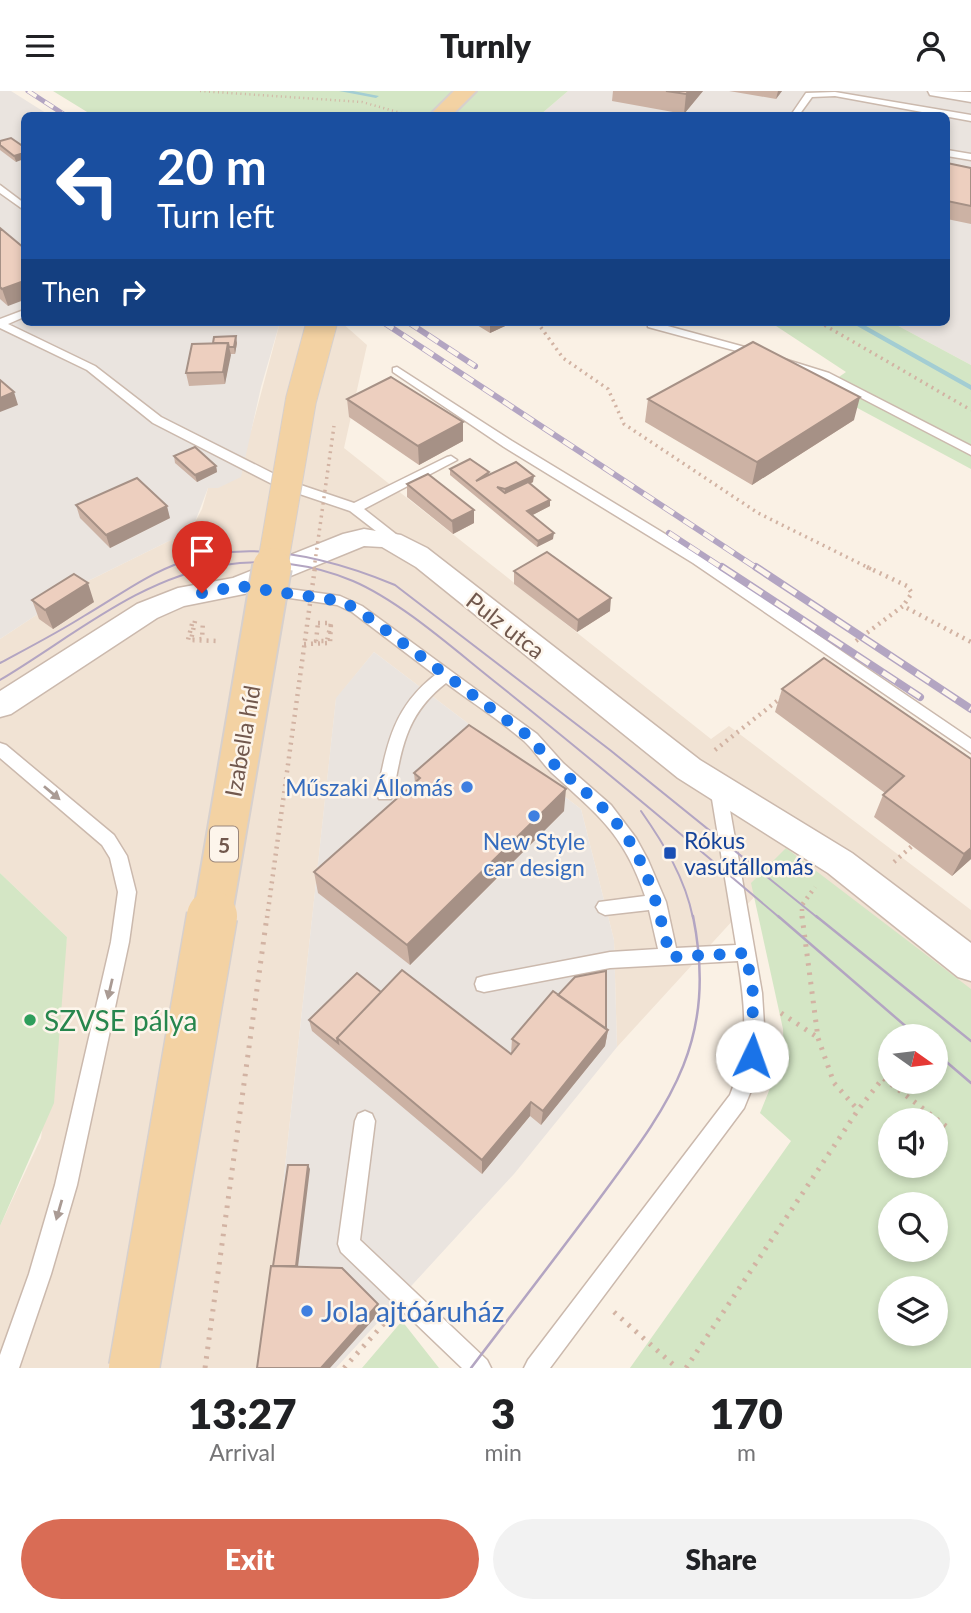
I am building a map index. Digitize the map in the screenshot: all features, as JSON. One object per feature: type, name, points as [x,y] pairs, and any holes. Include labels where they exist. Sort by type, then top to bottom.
[{"type":"main road","points":[[443,112],[466,91]]},
{"type":"main road","name":"Izabella híd","points":[[134,1368],[301,400],[321,326]]},
{"type":"street","points":[[936,91],[971,97]]},
{"type":"street","points":[[0,706],[147,611],[178,598],[239,586],[362,538],[381,537],[399,542]]},
{"type":"street","name":"Pulz utca","points":[[399,542],[689,769],[839,863],[971,965]]},
{"type":"lane","points":[[797,112],[809,96],[835,94],[937,112]]},
{"type":"lane","points":[[950,114],[971,118]]},
{"type":"lane","points":[[950,154],[971,157]]},
{"type":"lane","points":[[0,188],[21,205]]},
{"type":"lane","points":[[0,323],[21,314]]},
{"type":"lane","points":[[0,323],[91,368],[157,420],[281,483],[355,508],[399,542]]},
{"type":"lane","points":[[655,326],[825,375],[971,451]]},
{"type":"lane","points":[[397,370],[508,444],[698,560],[971,747]]},
{"type":"lane","points":[[355,508],[451,460]]},
{"type":"lane","points":[[239,586],[340,601],[357,609],[531,738],[549,763],[585,791],[614,819],[638,853],[657,902],[670,957]]},
{"type":"lane","points":[[385,794],[400,726],[422,691],[444,676]]},
{"type":"lane","points":[[0,749],[108,840],[118,856],[127,892],[120,943],[66,1185],[40,1274],[7,1368]]},
{"type":"lane","points":[[536,1368],[737,1101],[749,1071],[755,1041],[753,993],[718,787]]},
{"type":"lane","points":[[605,907],[657,902]]},
{"type":"lane","points":[[484,984],[610,960],[746,953]]},
{"type":"lane","points":[[365,1121],[349,1244],[405,1300],[480,1368]]},
{"type":"path","points":[[200,91],[362,102],[397,112]]},
{"type":"path","points":[[540,326],[562,357],[604,381],[617,400],[624,424],[758,513],[808,540],[907,586],[912,593],[903,606]]},
{"type":"path","points":[[826,326],[971,410]]},
{"type":"path","points":[[205,1368],[334,424]]},
{"type":"path","points":[[192,621],[188,640],[202,639],[206,621],[195,621],[193,631],[191,640],[219,641]]},
{"type":"path","points":[[304,644],[330,643],[331,623],[318,623],[316,641],[327,641],[329,625]]},
{"type":"path","points":[[887,869],[912,846]]},
{"type":"path","points":[[839,863],[818,883],[802,905],[803,937],[818,1038],[834,1083],[858,1110]]},
{"type":"path","points":[[753,993],[818,1038]]},
{"type":"path","points":[[686,1368],[858,1110],[883,1079],[951,1130]]},
{"type":"path","points":[[593,1292],[677,1368]]},
{"type":"path","points":[[344,1368],[405,1300]]},
{"type":"shaded area","points":[[0,91],[11,91],[44,112],[21,112],[21,326],[279,326],[261,387],[241,477],[218,488],[208,488],[195,522],[175,538],[88,581],[0,639]]},
{"type":"shaded area","points":[[568,91],[971,91],[971,365],[898,326],[950,326],[950,112],[544,112]]},
{"type":"shaded area","points":[[279,326],[346,326],[367,345],[344,448],[711,739],[729,726],[971,910],[971,1000],[788,860],[617,1047],[614,940],[581,809],[374,652],[336,699],[263,1368],[0,1368],[0,1226],[41,1138],[67,937],[0,873],[0,639],[88,581],[175,538],[195,522],[208,488],[251,431]]},
{"type":"shaded area","points":[[374,652],[581,809],[614,940],[617,1047],[514,1174],[336,1368],[263,1368],[336,698]]},
{"type":"green space","points":[[53,91],[568,91],[544,112],[87,112]]},
{"type":"green space","points":[[776,326],[898,326],[971,365],[971,469],[822,389],[846,372]]},
{"type":"green space","points":[[786,848],[971,989],[971,1368],[630,1368],[791,1141],[760,1113],[784,1054],[783,1029],[751,883]]},
{"type":"green space","name":"SZVSE pálya","points":[[0,873],[67,937],[54,1103],[0,1226]]},
{"type":"green space","points":[[402,1321],[439,1368],[362,1368]]},
{"type":"building","points":[[666,91],[689,91],[686,94]]},
{"type":"building","points":[[11,138],[21,145],[21,154],[14,156],[0,145],[0,141]]},
{"type":"building","points":[[950,164],[971,168],[971,206],[950,202]]},
{"type":"building","points":[[0,228],[21,246],[21,282],[2,289]]},
{"type":"building","points":[[236,336],[234,347],[229,347],[228,343],[213,343],[214,337]]},
{"type":"building","points":[[753,342],[860,397],[757,462],[648,399]]},
{"type":"building","points":[[228,343],[223,372],[186,373],[192,344]]},
{"type":"building","points":[[391,377],[463,422],[418,446],[347,399]]},
{"type":"building","points":[[0,380],[14,392],[0,398]]},
{"type":"building","points":[[195,447],[216,466],[195,475],[174,456]]},
{"type":"building","points":[[470,459],[489,472],[476,481],[516,462],[534,476],[505,489],[497,487],[505,493],[528,482],[550,500],[527,511],[554,533],[538,541],[450,469]]},
{"type":"building","points":[[428,474],[474,510],[452,521],[407,484]]},
{"type":"building","points":[[137,478],[167,506],[106,535],[76,505]]},
{"type":"building","points":[[547,552],[611,598],[578,620],[514,571]]},
{"type":"building","points":[[74,574],[88,583],[45,610],[32,600]]},
{"type":"building","points":[[824,658],[971,759],[971,848],[964,854],[883,795],[904,776],[782,689]]},
{"type":"building","points":[[469,725],[566,789],[407,945],[314,872],[420,778],[414,773]]},
{"type":"building","points":[[402,970],[511,1054],[519,1044],[512,1039],[553,991],[608,1030],[543,1111],[531,1102],[482,1160],[337,1038]]},
{"type":"building","points":[[606,971],[606,1029],[558,995],[575,977]]},
{"type":"building","points":[[357,973],[381,992],[337,1038],[338,1043],[309,1020]]},
{"type":"building","points":[[288,1165],[308,1165],[296,1266],[273,1266]]},
{"type":"building","points":[[271,1266],[342,1268],[378,1304],[321,1368],[257,1368]]},
{"type":"waterway","points":[[342,91],[376,96]]},
{"type":"waterway","points":[[861,326],[971,388]]},
{"type":"tram line","points":[[0,663],[143,580],[169,567],[208,555],[235,552],[290,554],[370,575],[395,585],[610,750],[818,918]]},
{"type":"tram line","points":[[0,680],[107,611],[164,582],[193,572],[224,565],[257,562],[322,570],[372,590],[429,629],[605,771],[780,918]]},
{"type":"tram line","points":[[641,811],[673,862],[685,889],[693,918]]},
{"type":"tram line","points":[[471,1368],[644,1138],[680,1073],[692,1039],[699,1002],[699,962],[693,916]]},
{"type":"tram line","points":[[778,916],[903,1024]]},
{"type":"tram line","points":[[816,916],[971,1041]]},
{"type":"tram line","points":[[948,1063],[971,1083]]},
{"type":"railway","points":[[28,91],[60,112]]},
{"type":"railway","points":[[389,326],[758,569]]},
{"type":"railway","points":[[414,326],[475,366]]},
{"type":"railway","points":[[669,533],[724,569]]},
{"type":"railway","points":[[722,567],[920,697]]},
{"type":"railway","points":[[756,567],[971,709]]},
{"type":"place","name":"Műszaki Állomás","points":[[467,787]]},
{"type":"place","name":"New Style car design","points":[[534,816]]},
{"type":"place","name":"Rókus vasútállomás","points":[[670,853]]},
{"type":"place","name":"SZVSE pálya","points":[[30,1020]]},
{"type":"place","name":"Jola ajtóáruház","points":[[307,1311]]},
{"type":"route","points":[[202,593],[239,586],[340,601],[357,609],[531,738],[549,763],[585,791],[622,828],[638,853],[657,902],[670,957],[746,953],[753,993],[755,1041],[752,1056]]}]
